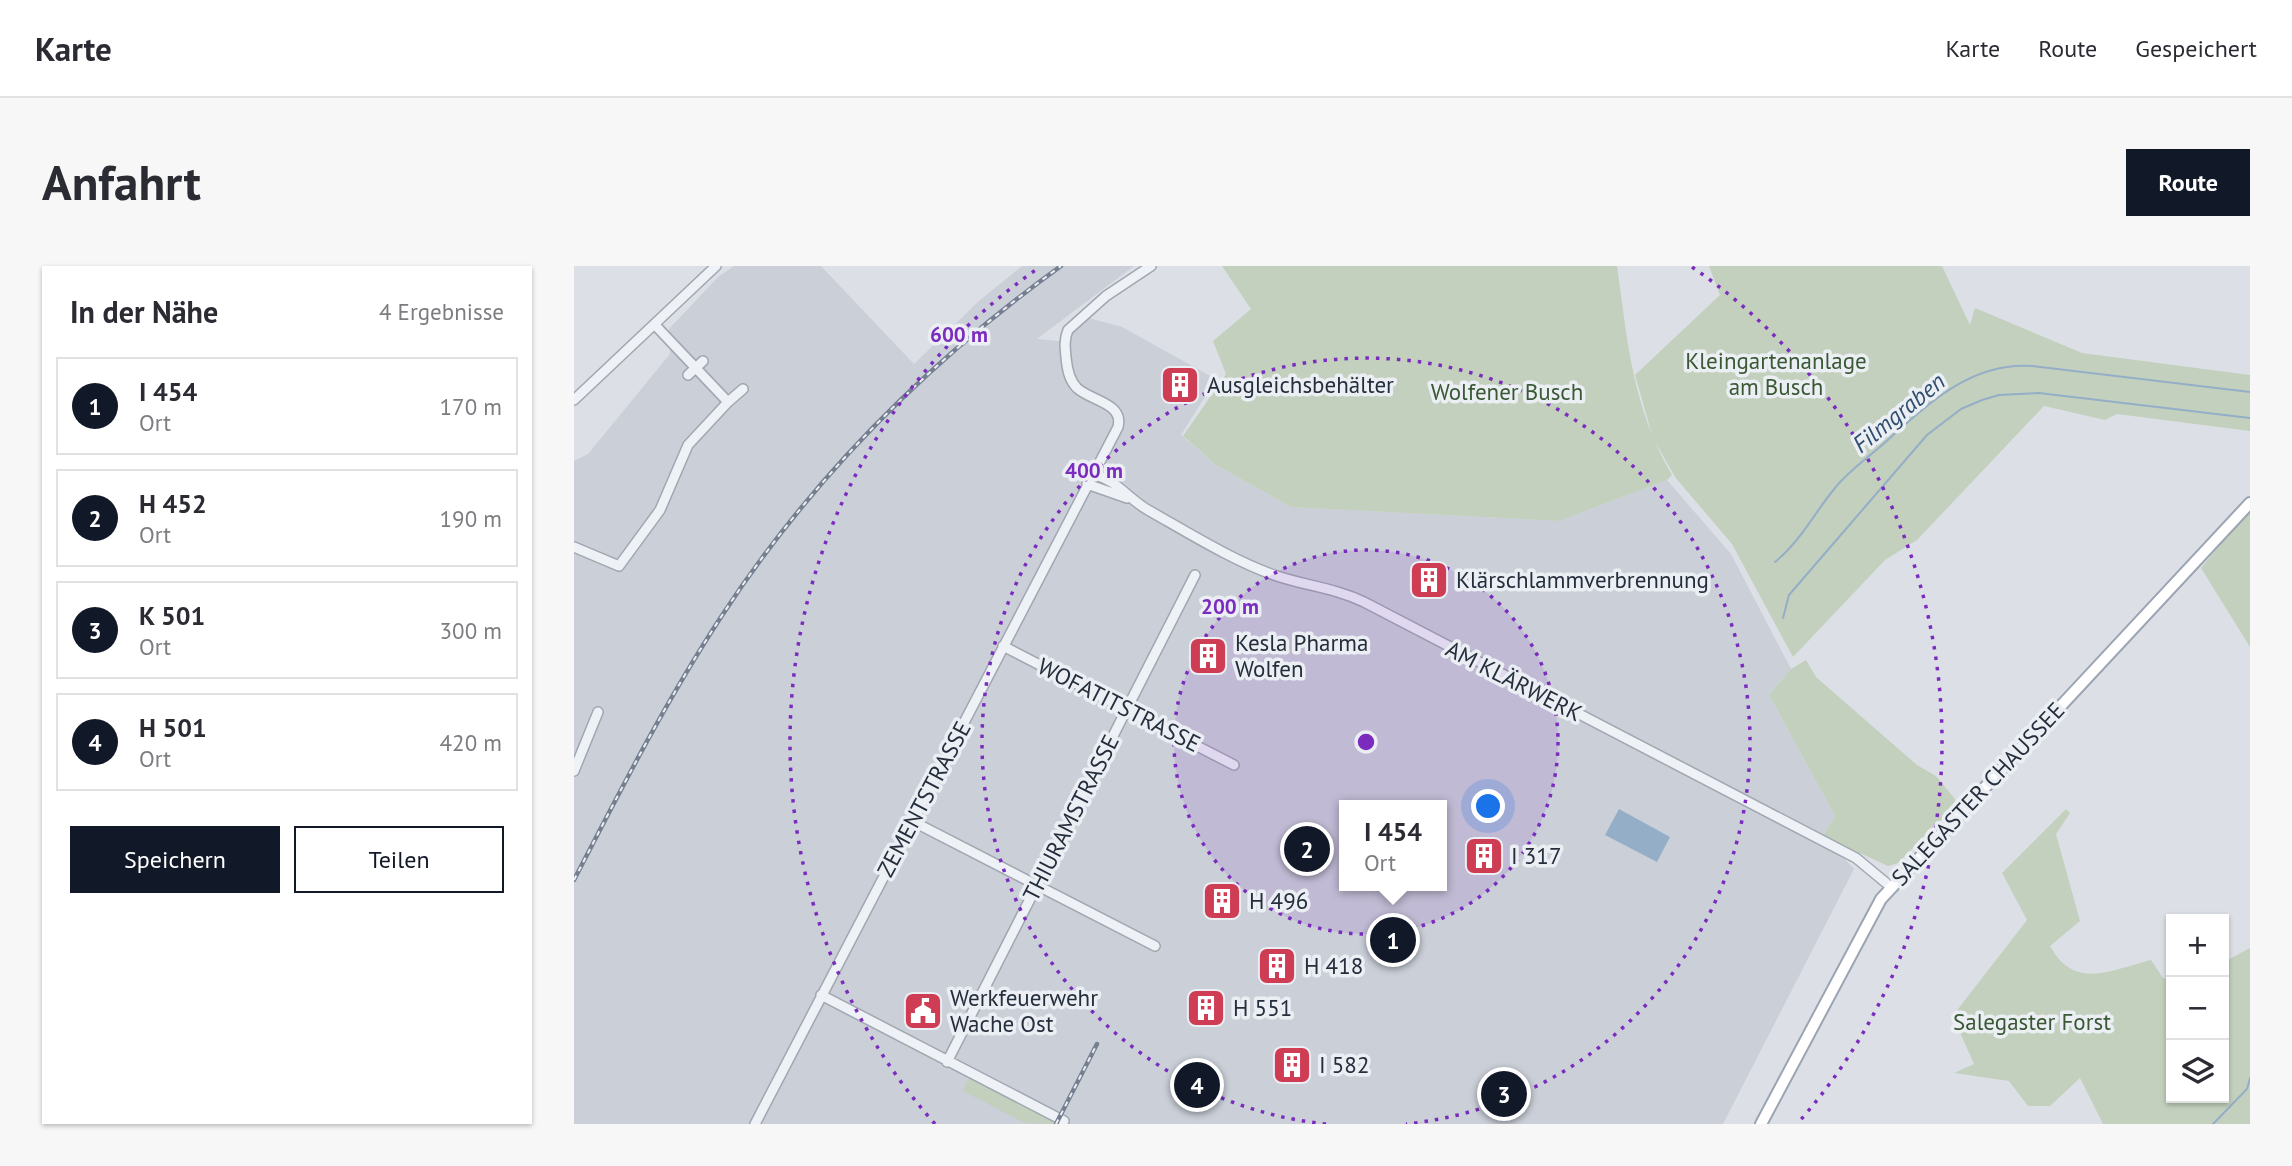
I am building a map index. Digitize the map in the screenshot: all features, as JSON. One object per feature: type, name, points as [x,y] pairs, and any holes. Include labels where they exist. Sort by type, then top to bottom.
[{"type":"main road","name":"SALEGASTER CHAUSSEE","points":[[1761,1124],[1859,934],[1891,887],[2250,503]]},
{"type":"street","points":[[574,400],[716,266]]},
{"type":"street","name":"ZEMENTSTRASSE","points":[[755,1124],[1087,484],[1095,475],[1119,424],[1119,416],[1115,410],[1083,393],[1073,383],[1068,370],[1066,334],[1070,326],[1106,296],[1151,266]]},
{"type":"street","points":[[654,325],[700,364],[728,402]]},
{"type":"street","points":[[688,375],[700,364]]},
{"type":"street","points":[[574,547],[619,566],[660,510],[688,445],[743,389]]},
{"type":"street","name":"AM KLÄRWERK","points":[[1095,475],[1102,477],[1127,498]]},
{"type":"street","name":"AM KLÄRWERK","points":[[1087,484],[1127,498],[1269,573],[1332,588],[1355,597],[1856,858],[1891,887]]},
{"type":"street","name":"THIURAMSTRASSE","points":[[947,1062],[1195,575]]},
{"type":"street","name":"WOFATITSTRASSE","points":[[1003,646],[1234,765]]},
{"type":"street","points":[[574,771],[598,712]]},
{"type":"street","points":[[912,821],[1155,946]]},
{"type":"street","points":[[821,995],[1063,1121]]},
{"type":"shaded area","points":[[734,266],[821,266],[914,364],[980,300],[1022,266],[1134,266],[1037,339],[1059,341],[1062,331],[1078,315],[1122,327],[1216,379],[1181,435],[1216,465],[1291,507],[1559,521],[1667,480],[1731,554],[1791,669],[1769,695],[1835,816],[1823,836],[1854,869],[1723,1124],[574,1124],[574,461],[588,454],[670,354],[669,329],[718,277]]},
{"type":"green space","name":"Wolfener Busch","points":[[1222,266],[1617,266],[1629,348],[1640,399],[1648,424],[1672,475],[1667,480],[1559,521],[1291,507],[1216,465],[1183,436],[1226,374],[1213,341],[1251,309]]},
{"type":"green space","name":"Kleingartenanlage am Busch","points":[[1709,266],[1942,266],[1970,325],[1975,308],[2082,353],[2250,375],[2250,431],[2117,414],[2105,420],[2044,406],[1917,540],[1885,560],[1793,657],[1732,544],[1675,477],[1653,438],[1635,375],[1720,295]]},
{"type":"green space","points":[[2250,509],[2250,647],[2201,568]]},
{"type":"green space","points":[[1806,660],[1816,677],[1917,765],[1936,776],[1955,799],[1954,807],[1898,863],[1888,866],[1823,836],[1835,816],[1769,695],[1791,669]]},
{"type":"green space","name":"Salegaster Forst","points":[[2066,809],[2070,813],[2056,834],[2080,921],[2050,946],[2060,960],[2071,969],[2082,973],[2108,972],[2151,960],[2166,978],[2166,1103],[2229,1103],[2229,959],[2250,948],[2250,1124],[2103,1124],[2080,1078],[2050,1106],[2028,1106],[2009,1081],[1954,1073],[1974,1064],[1958,1028],[1958,1009],[2027,920],[2002,873]]},
{"type":"green space","points":[[968,1079],[1058,1124],[1025,1123],[963,1091]]},
{"type":"water","points":[[1619,809],[1670,837],[1657,862],[1605,835]]},
{"type":"waterway","name":"Filmgraben","points":[[1775,562],[1800,536],[1835,488],[1854,468],[1937,398],[1972,377],[1991,370],[2032,366],[2250,392]]},
{"type":"waterway","points":[[1783,618],[1789,595],[1927,435],[1961,409],[1982,400],[1999,395],[2039,393],[2250,418]]},
{"type":"waterway","points":[[2213,1124],[2247,1089],[2250,1078]]},
{"type":"railway","points":[[574,880],[681,681],[721,617],[793,517],[875,426],[919,383],[964,342],[1061,266]]},
{"type":"railway","points":[[1056,1124],[1097,1044]]},
{"type":"place","name":"Ausgleichsbehälter","points":[[1180,385]]},
{"type":"place","name":"Klärschlammverbrennung","points":[[1429,580]]},
{"type":"place","name":"Kesla Pharma Wolfen","points":[[1208,656]]},
{"type":"place","name":"H 452","points":[[1307,849]]},
{"type":"place","name":"I 317","points":[[1484,856]]},
{"type":"place","name":"H 496","points":[[1222,901]]},
{"type":"place","name":"I 454","points":[[1393,940]]},
{"type":"place","name":"H 418","points":[[1277,966]]},
{"type":"place","name":"H 551","points":[[1206,1008]]},
{"type":"place","name":"Werkfeuerwehr Wache Ost","points":[[923,1011]]},
{"type":"place","name":"I 582","points":[[1292,1065]]},
{"type":"place","name":"H 501","points":[[1197,1085]]},
{"type":"place","name":"K 501","points":[[1504,1094]]}]
